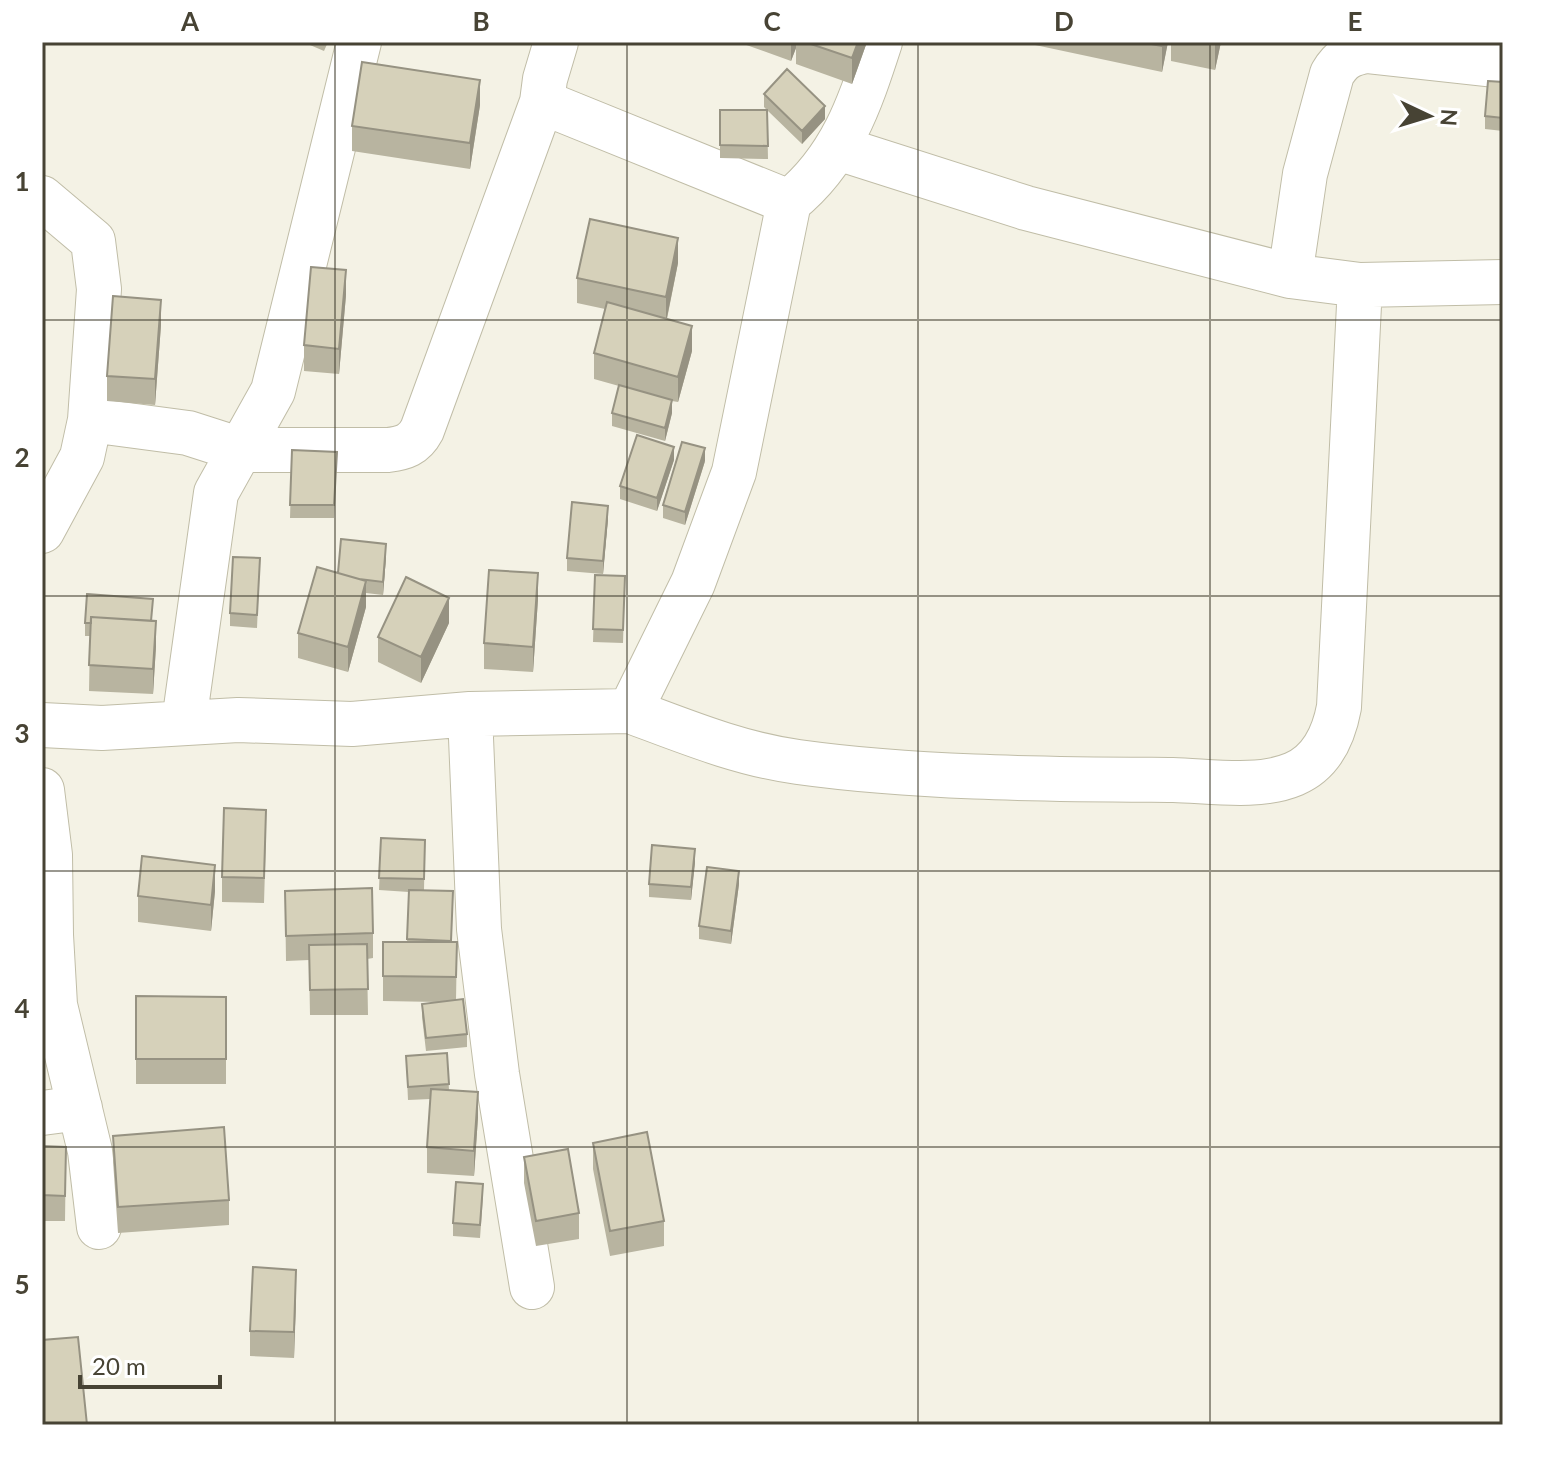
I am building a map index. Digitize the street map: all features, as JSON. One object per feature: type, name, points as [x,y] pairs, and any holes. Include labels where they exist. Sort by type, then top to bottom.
[{"type":"street","points":[[184,722],[216,493],[273,391],[359,42]]},
{"type":"street","points":[[90,420],[188,433],[241,450],[388,450],[401,448],[418,439],[542,102],[556,42]]},
{"type":"street","points":[[630,711],[693,583],[734,472],[789,202],[811,184],[838,148],[852,120],[880,42]]},
{"type":"street","points":[[1290,276],[1305,174],[1332,74],[1341,60],[1352,53],[1366,51],[1485,57]]},
{"type":"street","points":[[542,102],[789,202]]},
{"type":"street","points":[[838,148],[1026,208],[1290,276],[1360,285],[1503,282]]},
{"type":"street","points":[[42,198],[93,241],[99,289],[90,420],[82,457],[42,531]]},
{"type":"street","points":[[42,725],[102,728],[238,720],[352,724],[470,714],[630,711],[719,744],[796,762],[916,773],[1092,780],[1249,781],[1279,779],[1297,773],[1323,751],[1334,731],[1339,707],[1360,285]]},
{"type":"street","points":[[470,714],[479,929],[497,1074],[532,1287]]},
{"type":"street","points":[[42,790],[50,855],[47,936],[55,1005],[61,1111],[90,1151],[99,1227]]},
{"type":"building","points":[[805,42],[858,42],[852,58]]},
{"type":"building","points":[[1141,42],[1163,42],[1162,46]]},
{"type":"building","points":[[362,62],[480,80],[470,143],[352,126]]},
{"type":"building","points":[[787,69],[825,106],[802,131],[764,94]]},
{"type":"building","points":[[1488,81],[1503,82],[1503,118],[1485,116]]},
{"type":"building","points":[[720,110],[767,110],[768,146],[720,145]]},
{"type":"building","points":[[590,219],[678,238],[666,297],[577,278]]},
{"type":"building","points":[[311,267],[346,270],[339,349],[304,345]]},
{"type":"building","points":[[113,296],[161,300],[155,379],[107,376]]},
{"type":"building","points":[[607,302],[692,326],[678,377],[594,353]]},
{"type":"building","points":[[619,385],[672,400],[665,428],[612,413]]},
{"type":"building","points":[[637,435],[674,447],[657,498],[620,486]]},
{"type":"building","points":[[682,442],[705,448],[685,512],[663,505]]},
{"type":"building","points":[[292,450],[337,452],[334,505],[290,505]]},
{"type":"building","points":[[572,502],[608,506],[603,561],[567,558]]},
{"type":"building","points":[[341,539],[386,544],[383,582],[338,573]]},
{"type":"building","points":[[233,557],[260,558],[257,615],[230,613]]},
{"type":"building","points":[[317,567],[366,581],[348,647],[298,633]]},
{"type":"building","points":[[489,570],[538,573],[533,647],[484,643]]},
{"type":"building","points":[[595,575],[625,576],[623,630],[593,629]]},
{"type":"building","points":[[406,577],[449,598],[421,657],[378,637]]},
{"type":"building","points":[[87,594],[153,599],[151,621],[91,617],[91,623],[85,623]]},
{"type":"building","points":[[91,617],[156,621],[153,669],[89,665]]},
{"type":"building","points":[[224,808],[266,810],[264,878],[222,877]]},
{"type":"building","points":[[381,838],[425,840],[424,879],[379,878]]},
{"type":"building","points":[[652,845],[695,849],[691,887],[649,884]]},
{"type":"building","points":[[142,856],[215,865],[211,905],[138,896]]},
{"type":"building","points":[[707,867],[739,871],[731,931],[699,926]]},
{"type":"building","points":[[372,888],[373,933],[286,936],[285,891]]},
{"type":"building","points":[[409,890],[453,891],[451,941],[407,939]]},
{"type":"building","points":[[383,942],[457,942],[456,977],[383,976]]},
{"type":"building","points":[[367,944],[368,989],[310,990],[309,945]]},
{"type":"building","points":[[136,996],[226,997],[226,1059],[136,1059]]},
{"type":"building","points":[[463,999],[467,1034],[426,1038],[422,1004]]},
{"type":"building","points":[[447,1053],[449,1084],[408,1087],[406,1056]]},
{"type":"building","points":[[431,1089],[478,1092],[474,1151],[427,1147]]},
{"type":"building","points":[[224,1127],[229,1200],[118,1207],[113,1136]]},
{"type":"building","points":[[647,1132],[664,1221],[610,1231],[593,1143]]},
{"type":"building","points":[[42,1146],[66,1147],[65,1196],[42,1195]]},
{"type":"building","points":[[568,1149],[579,1213],[536,1221],[524,1157]]},
{"type":"building","points":[[456,1182],[483,1184],[480,1225],[453,1223]]},
{"type":"building","points":[[253,1267],[296,1270],[294,1332],[250,1331]]},
{"type":"building","points":[[78,1337],[87,1425],[42,1425],[42,1340]]}]
